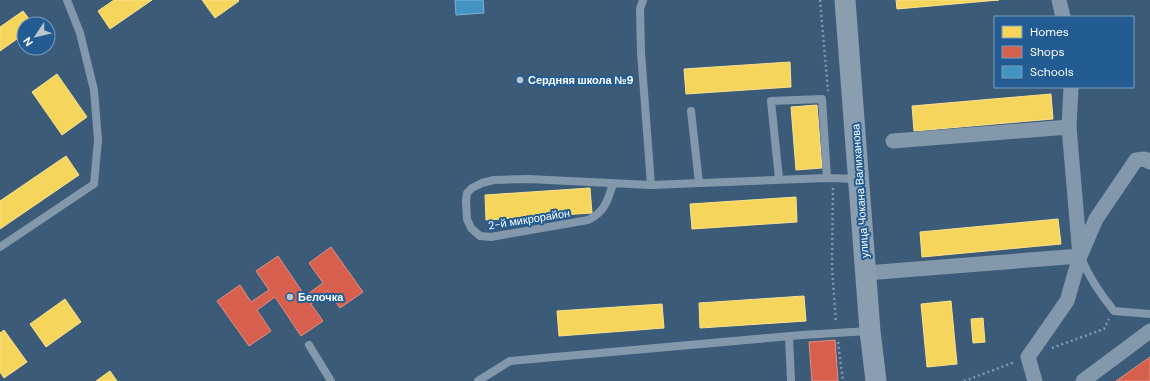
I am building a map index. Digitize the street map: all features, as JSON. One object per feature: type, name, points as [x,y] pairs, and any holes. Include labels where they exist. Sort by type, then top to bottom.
[{"type":"street","name":"улица Чокана Валиханова","points":[[845,0],[870,331],[876,381]]},
{"type":"street","points":[[1059,0],[1063,16]]},
{"type":"street","points":[[1071,88],[1069,127],[1080,256]]},
{"type":"street","points":[[893,141],[1069,127]]},
{"type":"street","points":[[1035,381],[1028,357],[1068,301],[1080,256],[1096,219],[1136,160],[1145,159],[1150,162]]},
{"type":"street","points":[[866,273],[1080,256]]},
{"type":"street","points":[[1083,381],[1150,331]]},
{"type":"lane","points":[[0,247],[94,184],[98,140],[94,90],[80,33],[67,0]]},
{"type":"lane","points":[[643,0],[640,9],[641,52],[651,185]]},
{"type":"lane","points":[[779,179],[772,101],[822,99],[830,178]]},
{"type":"lane","points":[[691,111],[699,183]]},
{"type":"lane","name":"2-й микрорайон","points":[[613,184],[604,208],[597,216],[588,220],[491,237],[480,236],[471,228],[467,219],[467,193],[472,188],[482,183],[494,180],[528,179],[651,185],[779,179],[859,179]]},
{"type":"lane","points":[[1080,256],[1105,301],[1114,311],[1150,314]]},
{"type":"lane","points":[[478,381],[488,378],[510,361],[789,336],[870,331]]},
{"type":"lane","points":[[789,336],[791,381]]},
{"type":"lane","points":[[310,346],[330,381]]},
{"type":"path","points":[[820,0],[828,92]]},
{"type":"path","points":[[830,178],[832,267],[837,333],[843,381]]},
{"type":"building: Homes","points":[[114,0],[152,0],[110,29],[98,11]]},
{"type":"building: Homes","points":[[202,0],[238,0],[239,1],[215,18]]},
{"type":"building: Homes","points":[[896,0],[999,0],[897,9]]},
{"type":"building: Homes","points":[[23,11],[27,16],[16,16],[16,40],[0,51],[0,27]]},
{"type":"building: Homes","points":[[790,62],[791,87],[686,94],[684,69]]},
{"type":"building: Homes","points":[[57,74],[87,117],[62,135],[32,92]]},
{"type":"building: Homes","points":[[1051,94],[1053,119],[914,131],[912,106]]},
{"type":"building: Homes","points":[[817,105],[822,168],[796,170],[791,107]]},
{"type":"building: Homes","points":[[66,156],[79,175],[0,229],[0,201]]},
{"type":"building: Homes","points":[[590,188],[592,213],[486,220],[485,195]]},
{"type":"building: Homes","points":[[796,197],[797,222],[692,229],[690,204]]},
{"type":"building: Homes","points":[[1058,219],[1061,244],[922,257],[920,232]]},
{"type":"building: Homes","points":[[804,296],[806,321],[700,328],[699,303]]},
{"type":"building: Homes","points":[[65,299],[81,322],[46,347],[30,324]]},
{"type":"building: Homes","points":[[951,301],[957,364],[927,367],[921,304]]},
{"type":"building: Homes","points":[[662,304],[664,328],[559,336],[557,311]]},
{"type":"building: Homes","points":[[983,318],[985,342],[973,343],[971,319]]},
{"type":"building: Homes","points":[[4,330],[27,362],[4,378],[0,372],[0,333]]},
{"type":"building: Homes","points":[[110,371],[117,381],[96,381]]},
{"type":"building: Shops","name":"Белочка","points":[[331,247],[363,292],[340,308],[328,291],[311,304],[323,321],[301,336],[275,297],[257,310],[271,331],[249,346],[217,301],[240,285],[251,302],[269,290],[256,271],[278,256],[305,296],[323,283],[309,263]]},
{"type":"building: Shops","points":[[835,340],[838,381],[812,381],[809,342]]},
{"type":"building: Shops","points":[[1150,357],[1150,381],[1116,381]]},
{"type":"building: Schools","points":[[455,0],[483,0],[484,13],[456,15]]},
{"type":"place","name":"Сердняя школа №9","points":[[520,80]]},
{"type":"place","name":"Белочка","points":[[290,297]]}]
